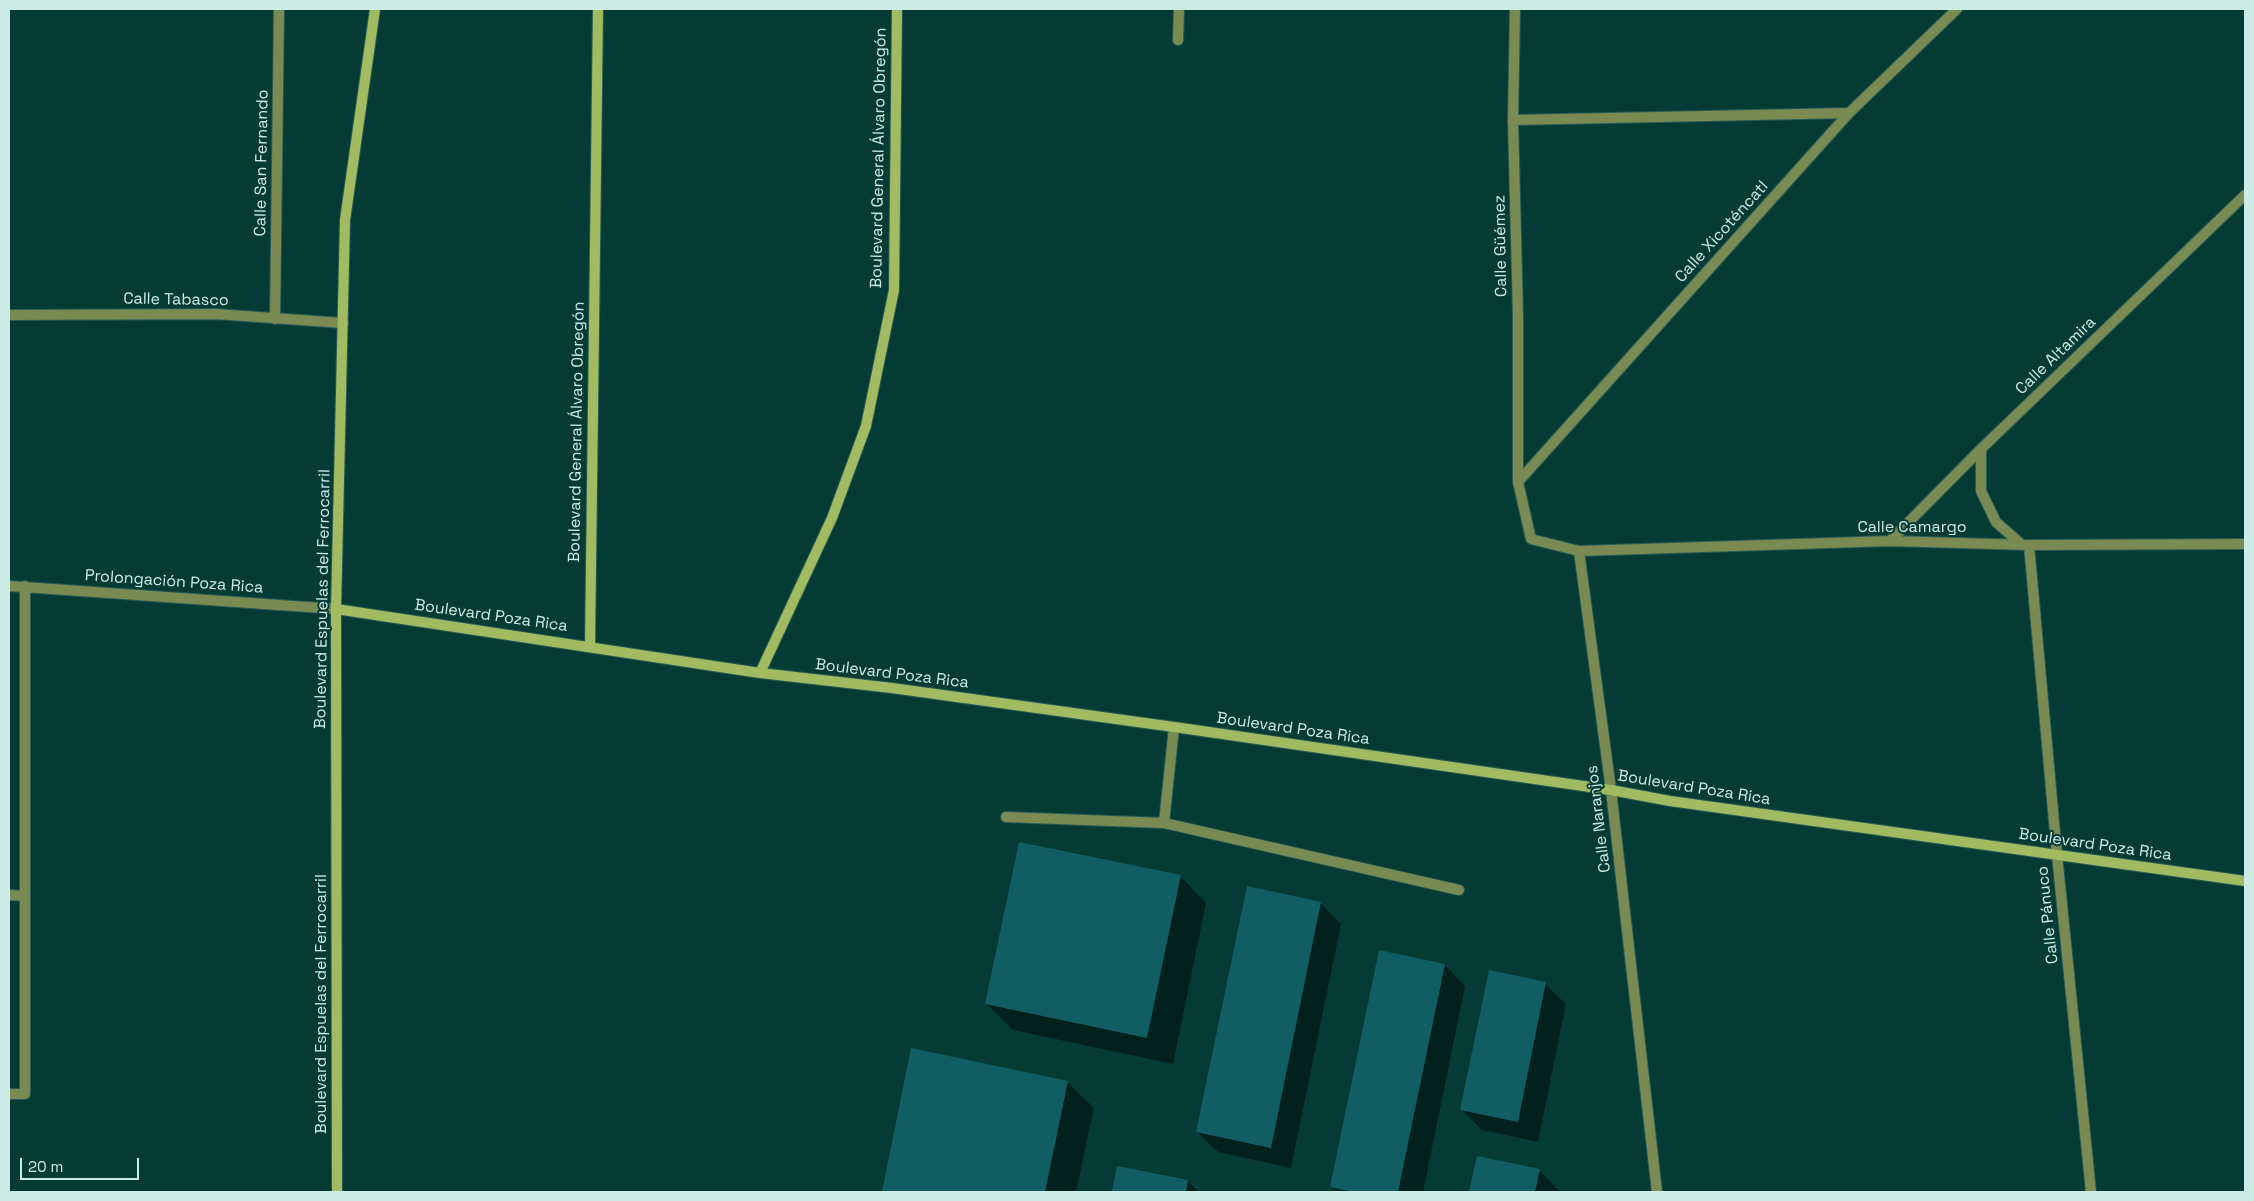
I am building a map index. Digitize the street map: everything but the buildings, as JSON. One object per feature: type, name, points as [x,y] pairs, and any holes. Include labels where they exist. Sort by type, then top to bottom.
[{"type":"main road","name":"Boulevard Espuelas del Ferrocarril","points":[[337,1192],[336,609],[345,220],[375,9]]},
{"type":"main road","name":"Boulevard General Álvaro Obregón","points":[[590,646],[598,9]]},
{"type":"main road","name":"Boulevard General Álvaro Obregón","points":[[760,673],[832,518],[866,426],[872,397],[894,290],[897,9]]},
{"type":"main road","name":"Boulevard Poza Rica","points":[[336,609],[760,673],[892,688],[1174,727],[1611,790],[1670,801],[2245,881]]},
{"type":"street","name":"Calle San Fernando","points":[[275,318],[279,9]]},
{"type":"street","points":[[1178,40],[1179,9]]},
{"type":"street","name":"Calle Güémez","points":[[1515,9],[1513,120],[1518,315],[1518,482]]},
{"type":"street","name":"Calle Xicoténcatl","points":[[1518,482],[1849,113],[1957,9]]},
{"type":"street","points":[[1513,120],[1849,113]]},
{"type":"street","name":"Calle Altamira","points":[[1890,542],[1981,449],[2245,195]]},
{"type":"street","name":"Calle Tabasco","points":[[9,315],[216,314],[343,323]]},
{"type":"street","points":[[1981,449],[1981,491],[1996,522],[2025,544]]},
{"type":"street","points":[[1518,482],[1530,539],[1580,551]]},
{"type":"street","name":"Calle Camargo","points":[[1580,551],[1890,542],[2245,544]]},
{"type":"street","name":"Calle Pánuco","points":[[2025,544],[2091,1192]]},
{"type":"street","name":"Calle Naranjos","points":[[1580,551],[1611,790],[1657,1192]]},
{"type":"street","name":"Prolongación Poza Rica","points":[[9,586],[336,609]]},
{"type":"street","points":[[9,1094],[25,1094],[25,586]]},
{"type":"street","points":[[1164,822],[1174,727]]},
{"type":"street","points":[[1006,817],[1164,822],[1460,890]]},
{"type":"street","points":[[9,895],[25,896]]}]
